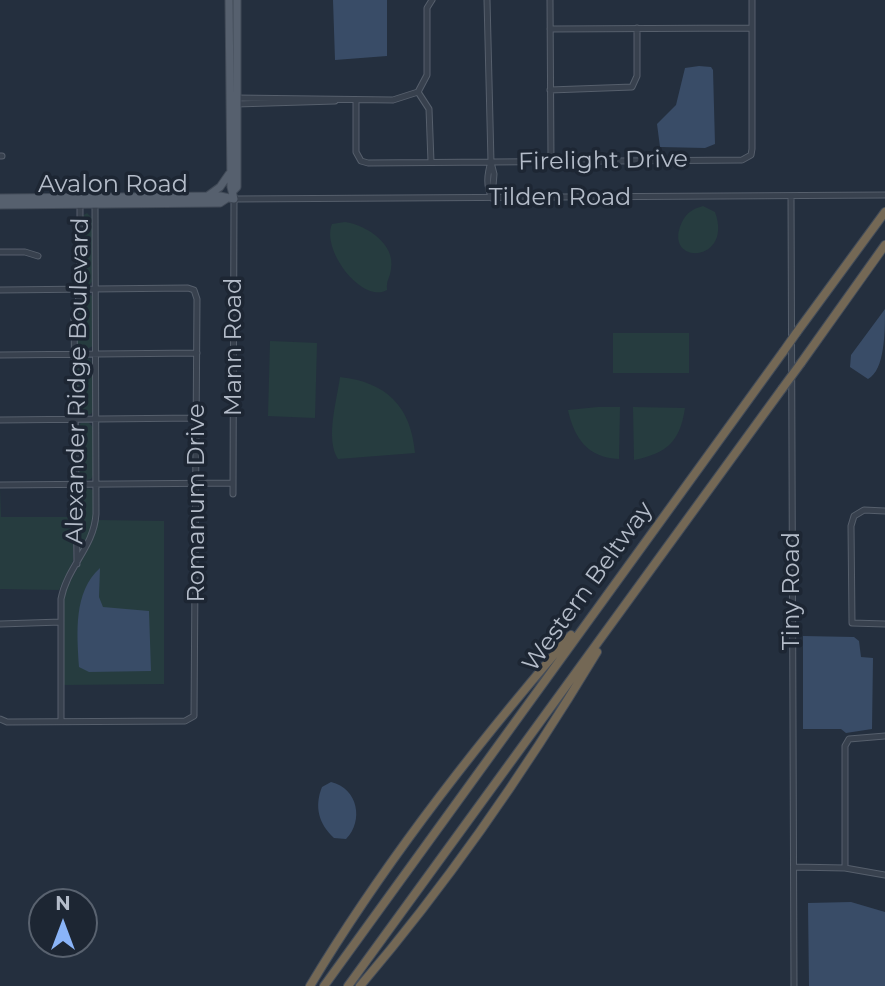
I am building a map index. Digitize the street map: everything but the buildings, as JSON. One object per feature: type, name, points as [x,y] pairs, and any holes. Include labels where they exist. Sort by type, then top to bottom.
[{"type":"highway","name":"Western Beltway","points":[[324,986],[885,212]]},
{"type":"highway","name":"Western Beltway","points":[[348,986],[626,606],[885,245]]},
{"type":"highway","points":[[310,986],[347,926],[469,757],[603,599]]},
{"type":"highway","points":[[360,986],[401,938],[532,755],[626,606]]},
{"type":"main road","points":[[229,0],[237,187],[230,199]]},
{"type":"main road","points":[[234,190],[231,187],[231,167],[237,0]]},
{"type":"main road","points":[[207,196],[224,184],[231,167]]},
{"type":"main road","name":"Avalon Road","points":[[95,201],[207,196],[230,199]]},
{"type":"main road","name":"Avalon Road","points":[[0,198],[220,203],[230,199]]},
{"type":"main road","name":"Avalon Road","points":[[0,205],[80,201]]},
{"type":"street","points":[[234,101],[393,100],[418,92],[427,75],[427,8],[432,0]]},
{"type":"street","points":[[487,0],[492,198]]},
{"type":"street","points":[[550,0],[551,162]]},
{"type":"street","name":"Firelight Drive","points":[[356,100],[356,152],[361,161],[551,162],[747,158],[752,149],[751,0]]},
{"type":"street","points":[[550,29],[752,28]]},
{"type":"street","points":[[550,90],[632,87],[638,76],[637,29]]},
{"type":"street","points":[[418,92],[429,109],[431,162]]},
{"type":"street","name":"Tilden Road","points":[[230,199],[885,195]]},
{"type":"street","name":"Tiny Road","points":[[791,196],[794,986]]},
{"type":"street","name":"Mann Road","points":[[230,199],[233,494]]},
{"type":"street","name":"Alexander Ridge Boulevard","points":[[77,564],[74,319],[80,289],[80,201]]},
{"type":"street","name":"Alexander Ridge Boulevard","points":[[61,722],[62,591],[94,532],[97,484],[95,201]]},
{"type":"street","points":[[0,252],[25,252],[38,256]]},
{"type":"street","name":"Romanum Drive","points":[[61,722],[186,720],[194,716],[197,299],[194,290],[188,288],[95,289]]},
{"type":"street","points":[[0,290],[95,289]]},
{"type":"street","points":[[0,355],[197,353]]},
{"type":"street","points":[[0,420],[197,418]]},
{"type":"street","points":[[0,485],[233,483]]},
{"type":"street","points":[[885,511],[864,510],[854,516],[852,623],[885,624]]},
{"type":"street","points":[[0,624],[61,622]]},
{"type":"street","points":[[0,719],[7,722],[61,722]]},
{"type":"street","points":[[845,868],[845,746],[849,739],[856,736],[885,736]]},
{"type":"street","points":[[793,867],[845,868],[885,875]]},
{"type":"green space","points":[[703,206],[715,212],[718,229],[715,242],[707,250],[688,252],[681,246],[678,236],[682,222],[691,211]]},
{"type":"green space","points":[[87,213],[92,218],[93,280],[89,286],[82,281],[82,216]]},
{"type":"green space","points":[[345,222],[362,227],[378,237],[389,252],[391,269],[387,290],[377,292],[366,289],[346,272],[338,260],[330,235],[332,224]]},
{"type":"green space","points":[[87,292],[93,297],[93,346],[83,351],[76,345],[76,320],[83,293]]},
{"type":"green space","points":[[613,333],[689,333],[689,373],[613,373]]},
{"type":"green space","points":[[270,341],[317,343],[315,418],[268,416]]},
{"type":"green space","points":[[88,357],[93,364],[94,409],[91,414],[83,416],[77,411],[76,362]]},
{"type":"green space","points":[[340,377],[371,384],[393,399],[408,422],[415,453],[338,459],[334,451],[332,430]]},
{"type":"green space","points":[[620,407],[619,459],[608,458],[591,450],[584,445],[574,429],[568,410]]},
{"type":"green space","points":[[633,407],[685,408],[680,429],[670,444],[655,454],[634,460]]},
{"type":"green space","points":[[88,422],[93,427],[94,474],[91,479],[84,481],[78,478],[76,428],[81,423]]},
{"type":"green space","points":[[0,487],[1,517],[73,517],[73,561],[59,590],[0,589]]},
{"type":"green space","points":[[83,487],[93,490],[95,506],[91,529],[81,551],[78,550],[78,490]]},
{"type":"green space","points":[[98,520],[164,521],[164,684],[64,685],[64,593],[92,542]]},
{"type":"water","points":[[333,0],[387,0],[387,56],[335,60]]},
{"type":"water","points":[[711,67],[713,70],[715,144],[705,148],[660,147],[657,124],[676,105],[685,68]]},
{"type":"water","points":[[885,309],[881,359],[878,368],[868,379],[850,367],[851,355]]},
{"type":"water","points":[[100,568],[99,597],[103,607],[149,611],[151,671],[89,672],[79,667],[78,628],[81,601],[91,578]]},
{"type":"water","points":[[803,636],[854,637],[859,641],[861,657],[873,658],[872,729],[846,733],[841,729],[803,729]]},
{"type":"water","points":[[331,782],[347,791],[355,806],[355,823],[346,839],[334,838],[319,815],[318,801],[322,787]]},
{"type":"water","points":[[851,902],[885,912],[885,986],[809,986],[808,903]]}]
